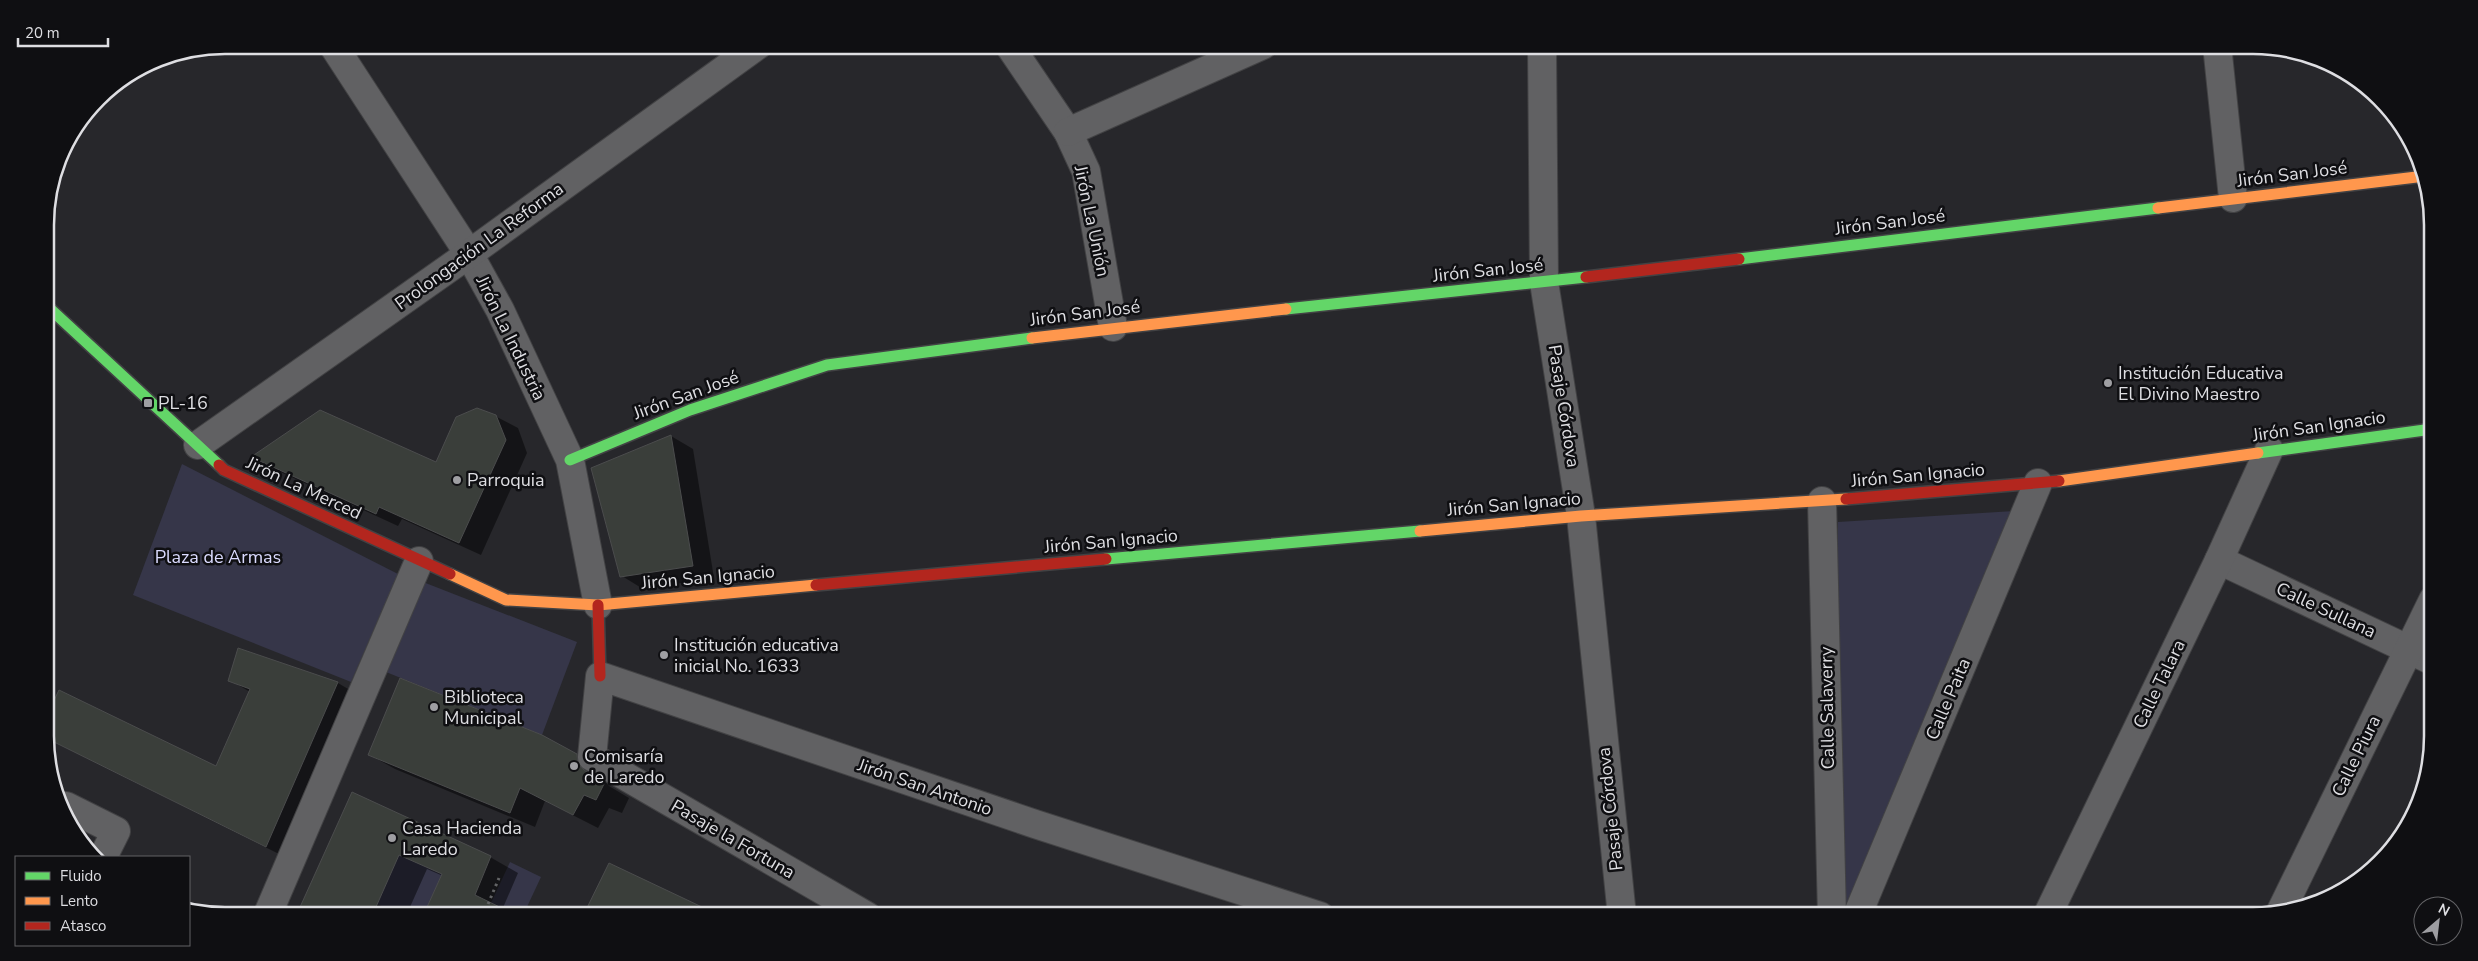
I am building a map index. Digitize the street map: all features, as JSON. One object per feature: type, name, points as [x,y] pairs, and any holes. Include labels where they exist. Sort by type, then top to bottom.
[{"type":"street","name":"Jirón La Industria","points":[[339,54],[469,254],[500,310],[570,460],[598,605]]},
{"type":"street","name":"Prolongación La Reforma","points":[[198,445],[469,254],[746,54]]},
{"type":"street","name":"Jirón La Unión","points":[[1015,54],[1068,132],[1086,172],[1113,326]]},
{"type":"street","points":[[1068,132],[1243,54]]},
{"type":"street","name":"Pasaje Córdova","points":[[1542,54],[1544,282],[1581,516],[1621,907]]},
{"type":"street","points":[[2218,54],[2232,198]]},
{"type":"street","name":"Jirón San José","points":[[570,460],[690,410],[827,365],[1113,326],[1544,282],[2417,177]]},
{"type":"street","name":"Jirón La Merced","points":[[54,312],[224,470],[506,600],[598,605]]},
{"type":"street","name":"Jirón San Ignacio","points":[[598,605],[1581,516],[1822,501],[2038,483],[2424,430]]},
{"type":"street","name":"Calle Talara","points":[[2051,907],[2219,560],[2269,450]]},
{"type":"street","name":"Calle Paita","points":[[1861,907],[2038,483]]},
{"type":"street","name":"Calle Salaverry","points":[[1822,501],[1832,907]]},
{"type":"street","name":"Calle Sullana","points":[[2219,560],[2424,656]]},
{"type":"street","points":[[271,907],[419,561]]},
{"type":"street","points":[[598,605],[600,676]]},
{"type":"street","name":"Calle Piura","points":[[2284,904],[2424,618]]},
{"type":"street","name":"Jirón San Antonio","points":[[600,676],[1025,821],[1292,907]]},
{"type":"street","name":"Pasaje la Fortuna","points":[[600,676],[592,757],[851,907]]},
{"type":"street","points":[[69,808],[116,831],[104,856]]},
{"type":"path","points":[[487,907],[499,878]]},
{"type":"green space","name":"Plaza de Armas","points":[[182,464],[398,574],[351,682],[133,595]]},
{"type":"green space","points":[[2014,511],[1853,907],[1838,907],[1838,522]]},
{"type":"green space","points":[[423,582],[577,642],[542,735],[386,672]]},
{"type":"green space","points":[[399,855],[442,874],[427,907],[384,907],[377,904]]},
{"type":"green space","points":[[510,862],[541,877],[527,907],[499,907],[491,903]]},
{"type":"building","points":[[477,408],[496,415],[506,440],[459,543],[379,507],[376,514],[251,457],[320,410],[436,462],[456,417]]},
{"type":"building","points":[[671,435],[693,566],[620,577],[591,468]]},
{"type":"building","points":[[238,648],[338,682],[266,847],[54,742],[54,700],[59,690],[216,766],[250,689],[228,681]]},
{"type":"building","points":[[400,678],[542,735],[577,754],[578,764],[584,770],[605,782],[596,800],[584,795],[573,815],[520,788],[510,813],[368,755]]},
{"type":"building","name":"Casa Hacienda Laredo","points":[[352,792],[491,856],[475,895],[500,907],[427,907],[442,874],[399,855],[376,907],[300,907]]},
{"type":"building","points":[[609,863],[702,907],[587,907]]},
{"type":"traffic: fast","points":[[1739,259],[2158,208]]},
{"type":"traffic: fast","points":[[1286,309],[1586,277]]},
{"type":"traffic: fast","points":[[54,312],[219,465]]},
{"type":"traffic: fast","points":[[570,460],[690,410],[827,365],[1032,338]]},
{"type":"traffic: fast","points":[[2258,453],[2424,430]]},
{"type":"traffic: fast","points":[[1106,559],[1420,531]]},
{"type":"traffic: slow","points":[[2158,208],[2417,177]]},
{"type":"traffic: slow","points":[[1032,338],[1286,309]]},
{"type":"traffic: slow","points":[[2059,481],[2258,453]]},
{"type":"traffic: slow","points":[[1420,531],[1581,516],[1846,499]]},
{"type":"traffic: slow","points":[[450,574],[506,600],[598,605],[816,585]]},
{"type":"traffic: jam","points":[[1586,277],[1739,259]]},
{"type":"traffic: jam","points":[[219,465],[224,470],[450,574]]},
{"type":"traffic: jam","points":[[1846,499],[2059,481]]},
{"type":"traffic: jam","points":[[816,585],[1106,559]]},
{"type":"traffic: jam","points":[[598,605],[600,676]]},
{"type":"place","name":"Institución Educativa El Divino Maestro","points":[[2108,383]]},
{"type":"place","name":"PL-16","points":[[148,403]]},
{"type":"place","name":"Parroquia","points":[[457,480]]},
{"type":"place","name":"Institución educativa inicial No. 1633","points":[[664,655]]},
{"type":"place","name":"Biblioteca Municipal","points":[[434,707]]},
{"type":"place","name":"Comisaría de Laredo","points":[[574,766]]},
{"type":"place","name":"Casa Hacienda Laredo","points":[[392,838]]}]
